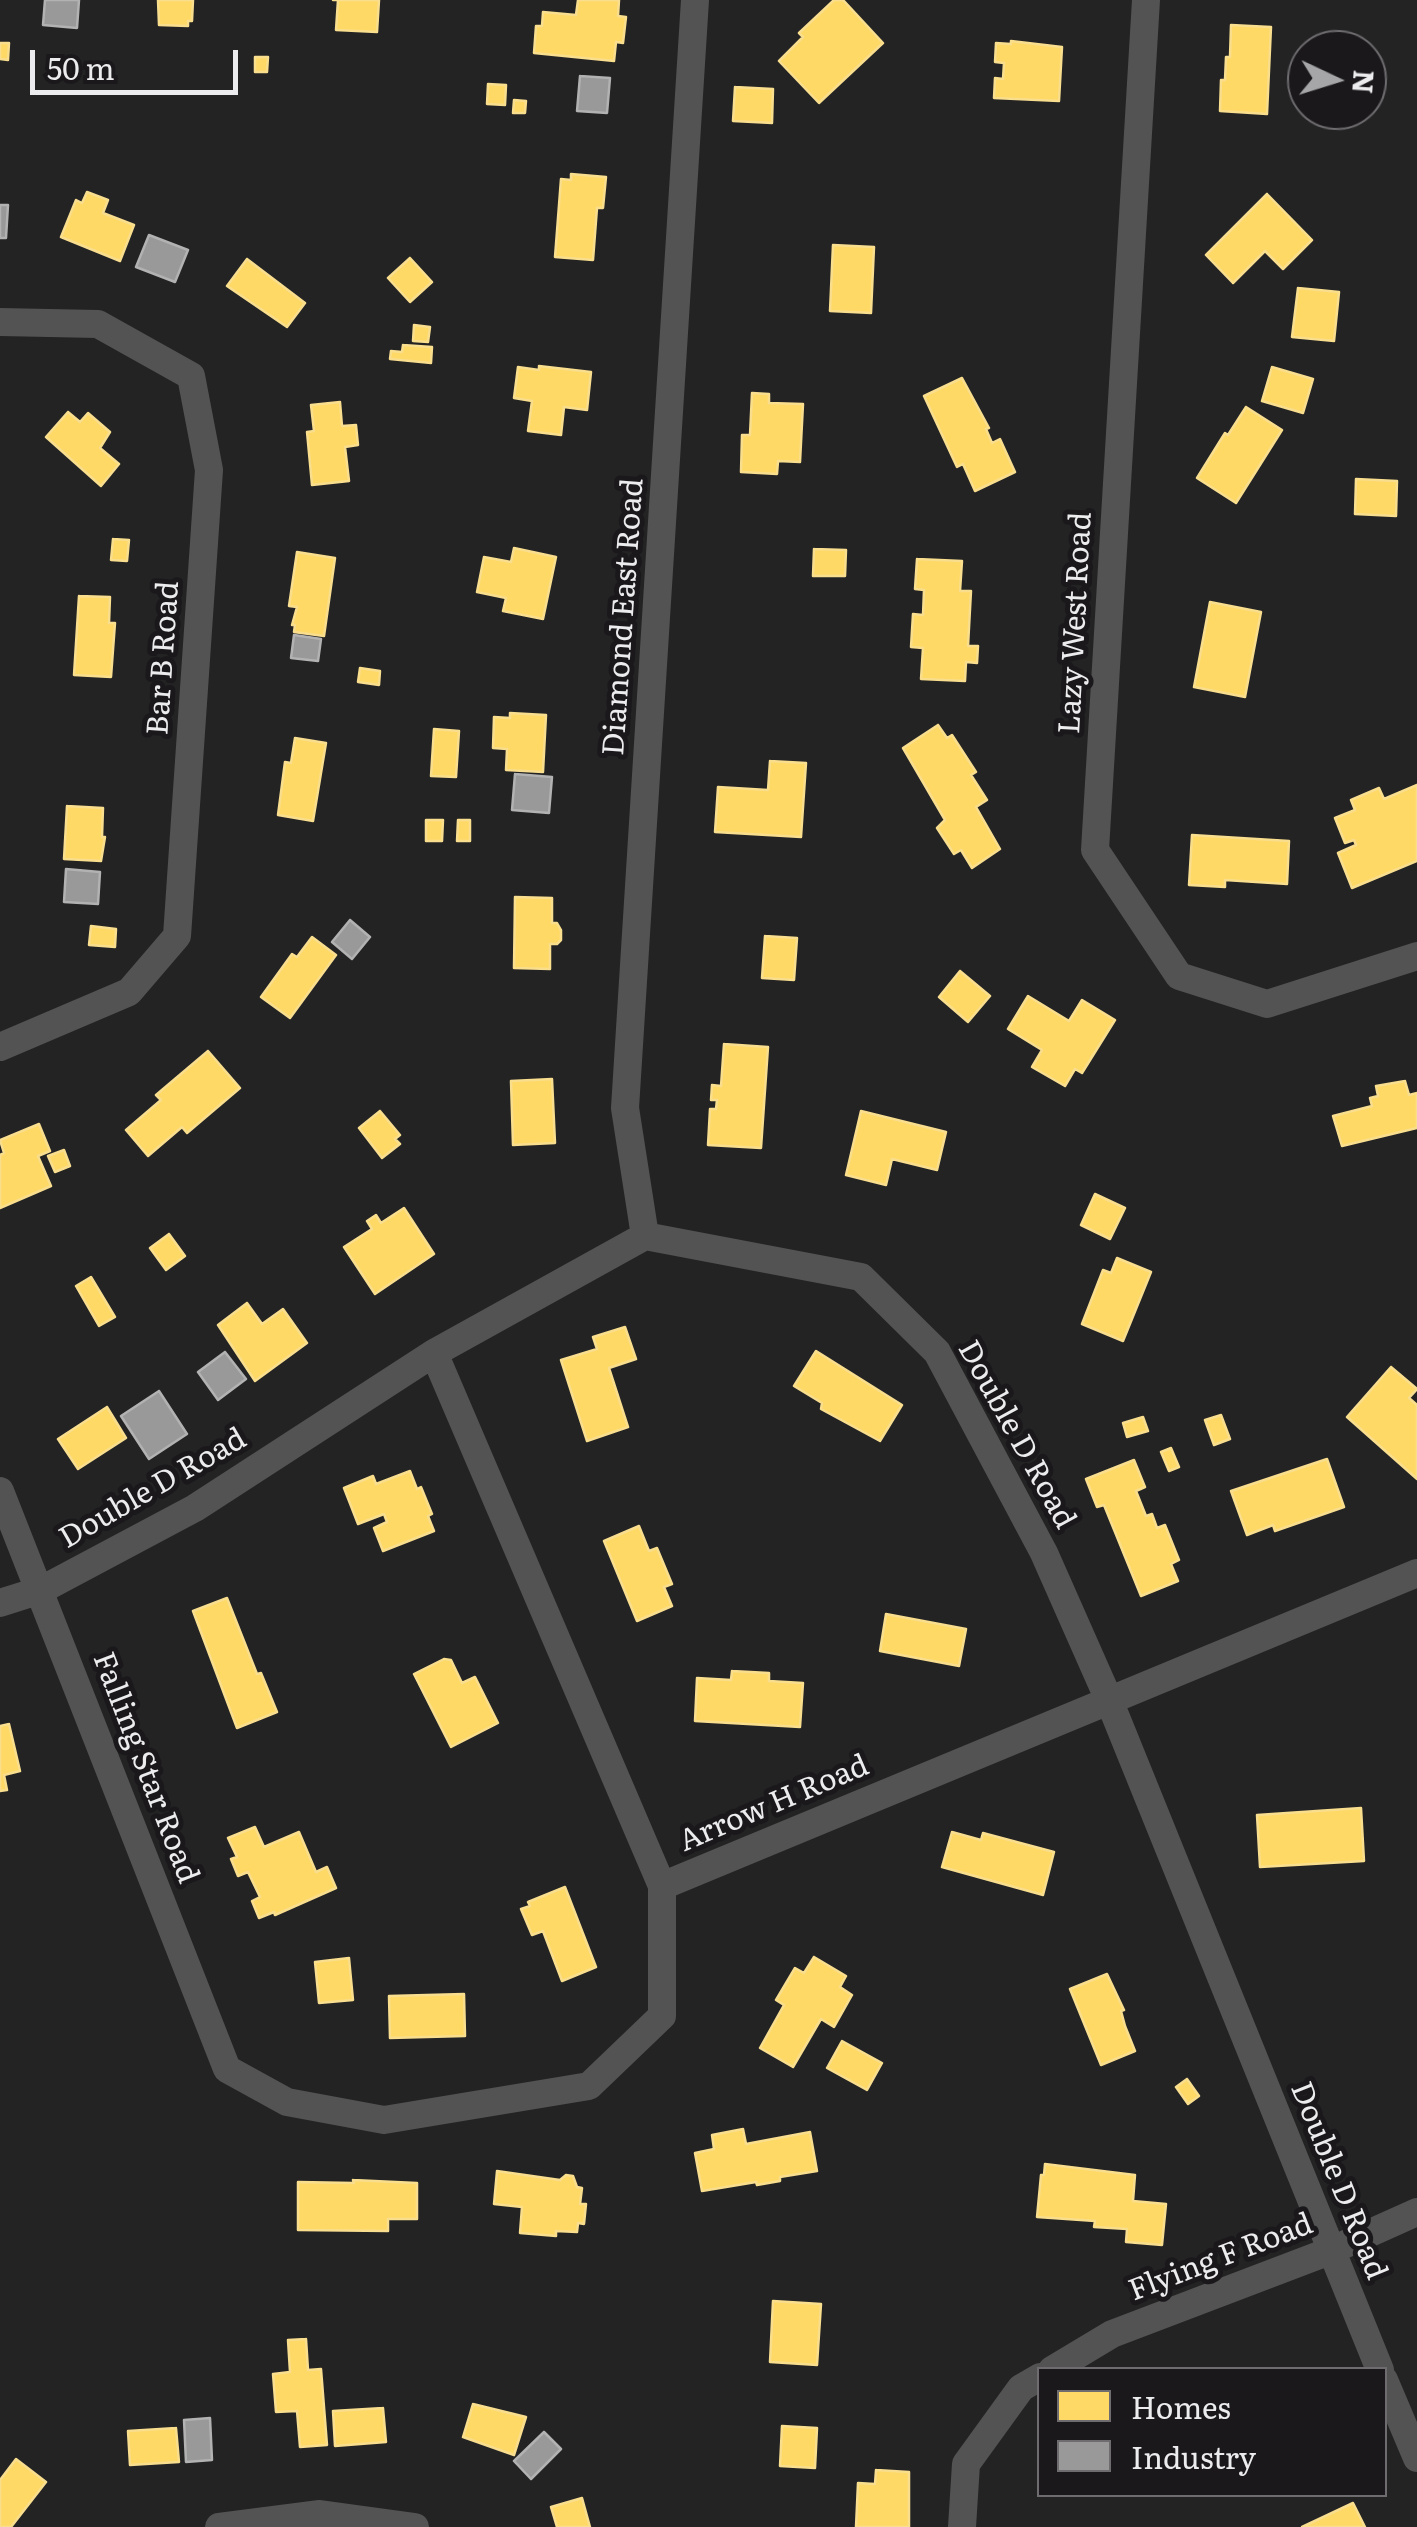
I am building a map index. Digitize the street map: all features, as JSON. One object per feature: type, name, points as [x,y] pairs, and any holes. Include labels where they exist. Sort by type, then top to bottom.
[{"type":"street","name":"Diamond East Road","points":[[645,1236],[625,1108],[695,0]]},
{"type":"street","name":"Lazy West Road","points":[[1146,0],[1096,850],[1180,976],[1266,1004],[1417,956]]},
{"type":"street","name":"Bar B Road","points":[[0,322],[98,324],[191,376],[210,470],[177,936],[128,992],[0,1048]]},
{"type":"street","name":"Double D Road","points":[[0,1603],[40,1590],[195,1508],[434,1354],[645,1236],[861,1276],[937,1352],[1044,1553],[1110,1700],[1379,2367]]},
{"type":"street","points":[[434,1354],[662,1886]]},
{"type":"street","name":"Falling Star Road","points":[[0,1491],[227,2069]]},
{"type":"street","name":"Arrow H Road","points":[[227,2069],[287,2102],[384,2120],[590,2086],[662,2016],[662,1886],[1417,1572]]},
{"type":"street","name":"Flying F Road","points":[[1057,2367],[1112,2334],[1330,2251],[1417,2212]]},
{"type":"street","points":[[962,2527],[966,2464],[1021,2388],[1037,2379]]},
{"type":"street","points":[[1387,2387],[1417,2458]]},
{"type":"street","points":[[220,2527],[320,2514],[415,2527]]},
{"type":"building: Homes","points":[[158,0],[193,0],[192,21],[188,21],[188,26],[159,25]]},
{"type":"building: Homes","points":[[338,0],[379,0],[377,32],[336,30]]},
{"type":"building: Homes","points":[[578,0],[619,0],[618,16],[626,17],[623,43],[616,42],[614,61],[534,53],[536,26],[542,26],[543,12],[576,15]]},
{"type":"building: Homes","points":[[834,0],[843,0],[883,43],[819,103],[779,61],[803,37],[799,33]]},
{"type":"building: Homes","points":[[1231,25],[1271,27],[1267,114],[1220,111],[1221,80],[1225,80],[1226,57],[1230,57]]},
{"type":"building: Homes","points":[[0,43],[9,43],[8,60],[0,59]]},
{"type":"building: Homes","points":[[996,43],[1062,47],[1059,101],[994,98],[995,78],[1003,79],[1004,63],[995,62]]},
{"type":"building: Homes","points":[[255,57],[268,57],[267,72],[255,72]]},
{"type":"building: Homes","points":[[488,84],[506,85],[505,105],[487,104]]},
{"type":"building: Homes","points":[[735,87],[773,89],[772,123],[733,121]]},
{"type":"building: Homes","points":[[514,100],[526,101],[525,113],[513,113]]},
{"type":"building: Homes","points":[[571,174],[606,177],[603,208],[597,208],[593,260],[555,257],[561,179],[571,180]]},
{"type":"building: Homes","points":[[87,192],[108,200],[103,213],[134,225],[120,261],[61,237],[76,200],[82,203]]},
{"type":"building: Homes","points":[[1267,194],[1312,240],[1283,269],[1265,251],[1233,283],[1206,255]]},
{"type":"building: Homes","points":[[833,245],[874,247],[871,313],[830,311]]},
{"type":"building: Homes","points":[[410,258],[432,282],[410,302],[388,278]]},
{"type":"building: Homes","points":[[247,259],[305,303],[287,327],[227,286]]},
{"type":"building: Homes","points":[[1298,288],[1339,292],[1334,341],[1292,337]]},
{"type":"building: Homes","points":[[414,325],[430,327],[428,342],[413,341]]},
{"type":"building: Homes","points":[[403,345],[432,347],[431,363],[390,359],[391,351],[402,352]]},
{"type":"building: Homes","points":[[539,366],[591,372],[587,410],[564,407],[561,435],[528,431],[532,401],[514,398],[518,367],[539,370]]},
{"type":"building: Homes","points":[[1272,367],[1313,379],[1303,413],[1262,401]]},
{"type":"building: Homes","points":[[962,378],[989,428],[986,429],[992,443],[1000,439],[1015,472],[975,491],[963,464],[957,467],[924,396]]},
{"type":"building: Homes","points":[[752,393],[769,394],[769,403],[803,404],[800,462],[778,461],[777,474],[741,472],[742,435],[750,435]]},
{"type":"building: Homes","points":[[340,402],[342,426],[356,425],[358,445],[345,447],[349,481],[312,485],[307,432],[314,431],[311,405]]},
{"type":"building: Homes","points":[[1246,407],[1282,430],[1236,503],[1197,478]]},
{"type":"building: Homes","points":[[68,412],[80,422],[88,413],[110,432],[100,448],[119,464],[101,486],[46,437]]},
{"type":"building: Homes","points":[[1356,479],[1397,481],[1396,516],[1355,514]]},
{"type":"building: Homes","points":[[113,539],[129,540],[127,561],[111,560]]},
{"type":"building: Homes","points":[[514,548],[556,557],[543,619],[503,611],[506,598],[477,592],[484,557],[511,562]]},
{"type":"building: Homes","points":[[814,549],[846,550],[845,576],[813,576]]},
{"type":"building: Homes","points":[[297,552],[335,558],[324,636],[294,632],[297,607],[289,606]]},
{"type":"building: Homes","points":[[917,559],[962,561],[960,591],[971,591],[968,646],[978,646],[977,663],[966,662],[965,681],[921,679],[923,648],[911,647],[913,614],[923,615],[924,590],[915,589]]},
{"type":"building: Homes","points":[[79,596],[110,597],[109,623],[115,623],[111,677],[74,675]]},
{"type":"building: Homes","points":[[1210,602],[1261,612],[1245,697],[1194,687]]},
{"type":"building: Homes","points":[[360,668],[380,671],[379,685],[358,682]]},
{"type":"building: Homes","points":[[510,713],[546,715],[543,772],[506,770],[507,749],[493,748],[494,717],[510,718]]},
{"type":"building: Homes","points":[[938,725],[947,738],[952,735],[976,772],[971,775],[987,800],[976,807],[1000,849],[972,868],[961,850],[954,854],[937,828],[945,820],[903,748]]},
{"type":"building: Homes","points":[[434,729],[459,731],[456,777],[431,776]]},
{"type":"building: Homes","points":[[295,738],[326,743],[313,821],[278,815],[285,762],[291,763]]},
{"type":"building: Homes","points":[[770,761],[806,763],[801,837],[715,832],[718,787],[768,790]]},
{"type":"building: Homes","points":[[1417,785],[1417,861],[1352,888],[1338,853],[1356,845],[1354,840],[1345,843],[1335,818],[1355,810],[1351,800],[1379,788],[1384,799]]},
{"type":"building: Homes","points":[[67,806],[103,808],[105,837],[101,861],[64,859]]},
{"type":"building: Homes","points":[[426,820],[443,820],[442,841],[426,841]]},
{"type":"building: Homes","points":[[458,820],[470,820],[470,841],[457,841]]},
{"type":"building: Homes","points":[[1192,835],[1289,841],[1287,884],[1225,880],[1225,887],[1189,885]]},
{"type":"building: Homes","points":[[515,897],[552,898],[552,923],[557,923],[561,930],[561,940],[550,944],[550,969],[514,968]]},
{"type":"building: Homes","points":[[91,926],[116,929],[115,947],[89,945]]},
{"type":"building: Homes","points":[[765,936],[797,938],[794,980],[762,978]]},
{"type":"building: Homes","points":[[312,937],[336,955],[290,1018],[261,997],[292,954],[297,957]]},
{"type":"building: Homes","points":[[960,971],[990,996],[968,1022],[939,997]]},
{"type":"building: Homes","points":[[1028,996],[1069,1021],[1082,1000],[1115,1020],[1082,1073],[1075,1069],[1065,1086],[1032,1067],[1042,1050],[1008,1029]]},
{"type":"building: Homes","points":[[724,1044],[768,1047],[761,1148],[708,1145],[710,1109],[716,1109],[717,1100],[711,1100],[712,1085],[721,1086]]},
{"type":"building: Homes","points":[[208,1051],[240,1088],[187,1133],[182,1127],[148,1156],[126,1130],[161,1100],[156,1095]]},
{"type":"building: Homes","points":[[552,1079],[555,1143],[513,1145],[511,1081]]},
{"type":"building: Homes","points":[[1405,1081],[1409,1095],[1417,1093],[1417,1128],[1342,1146],[1333,1116],[1372,1106],[1370,1098],[1378,1096],[1376,1086]]},
{"type":"building: Homes","points":[[380,1111],[400,1135],[395,1139],[400,1144],[382,1158],[359,1128]]},
{"type":"building: Homes","points":[[861,1111],[946,1132],[937,1170],[892,1159],[886,1185],[846,1175]]},
{"type":"building: Homes","points":[[39,1124],[50,1151],[38,1156],[51,1186],[0,1208],[0,1155],[4,1153],[0,1140]]},
{"type":"building: Homes","points":[[64,1150],[70,1166],[55,1172],[48,1156]]},
{"type":"building: Homes","points":[[1095,1194],[1125,1208],[1110,1239],[1081,1225]]},
{"type":"building: Homes","points":[[404,1208],[434,1254],[375,1294],[344,1247],[372,1229],[367,1221],[376,1215],[381,1223]]},
{"type":"building: Homes","points":[[169,1234],[185,1256],[166,1270],[150,1248]]},
{"type":"building: Homes","points":[[1117,1258],[1151,1272],[1123,1341],[1082,1324],[1103,1270],[1111,1273]]},
{"type":"building: Homes","points":[[91,1277],[115,1317],[99,1326],[76,1286]]},
{"type":"building: Homes","points":[[247,1303],[262,1324],[283,1309],[307,1343],[255,1381],[218,1325]]},
{"type":"building: Homes","points":[[625,1327],[636,1359],[609,1368],[628,1427],[587,1441],[561,1360],[597,1349],[593,1337]]},
{"type":"building: Homes","points":[[816,1351],[902,1405],[880,1441],[821,1409],[822,1403],[794,1386]]},
{"type":"building: Homes","points":[[1391,1367],[1417,1389],[1409,1398],[1417,1405],[1417,1479],[1347,1417]]},
{"type":"building: Homes","points":[[107,1407],[126,1438],[78,1469],[58,1439]]},
{"type":"building: Homes","points":[[1221,1415],[1230,1439],[1214,1445],[1205,1420]]},
{"type":"building: Homes","points":[[1143,1417],[1148,1431],[1127,1437],[1123,1423]]},
{"type":"building: Homes","points":[[1171,1448],[1179,1467],[1169,1471],[1161,1452]]},
{"type":"building: Homes","points":[[1327,1459],[1344,1507],[1275,1531],[1273,1525],[1247,1535],[1231,1491]]},
{"type":"building: Homes","points":[[1134,1460],[1145,1487],[1136,1491],[1146,1516],[1152,1514],[1157,1528],[1165,1525],[1179,1560],[1171,1564],[1178,1581],[1141,1596],[1104,1505],[1097,1507],[1086,1479]]},
{"type":"building: Homes","points":[[410,1471],[432,1514],[428,1516],[434,1531],[383,1551],[374,1528],[387,1522],[384,1514],[358,1524],[344,1488],[373,1476],[376,1484]]},
{"type":"building: Homes","points":[[639,1526],[649,1551],[657,1548],[672,1584],[664,1587],[672,1606],[637,1621],[604,1541]]},
{"type":"building: Homes","points":[[227,1598],[257,1674],[261,1673],[277,1712],[237,1728],[193,1611]]},
{"type":"building: Homes","points":[[886,1614],[966,1629],[959,1666],[880,1651]]},
{"type":"building: Homes","points":[[444,1659],[451,1660],[462,1683],[475,1677],[498,1723],[451,1747],[414,1674]]},
{"type":"building: Homes","points":[[732,1671],[769,1673],[769,1681],[803,1683],[800,1727],[695,1721],[697,1678],[731,1680]]},
{"type":"building: Homes","points":[[9,1724],[20,1771],[4,1775],[7,1790],[0,1791],[0,1726]]},
{"type":"building: Homes","points":[[1361,1808],[1364,1861],[1260,1867],[1257,1815]]},
{"type":"building: Homes","points":[[255,1827],[264,1847],[299,1832],[316,1872],[327,1867],[336,1888],[275,1915],[274,1912],[259,1918],[252,1901],[260,1897],[248,1872],[238,1876],[231,1859],[237,1857],[228,1838]]},
{"type":"building: Homes","points":[[952,1832],[981,1840],[983,1833],[1054,1852],[1043,1895],[942,1867]]},
{"type":"building: Homes","points":[[565,1887],[596,1967],[562,1981],[543,1931],[532,1935],[521,1909],[530,1906],[528,1902]]},
{"type":"building: Homes","points":[[814,1957],[846,1976],[840,1987],[852,1995],[834,2027],[821,2019],[793,2067],[760,2048],[784,2005],[776,2000],[795,1968],[804,1973]]},
{"type":"building: Homes","points":[[349,1958],[353,2000],[319,2003],[315,1962]]},
{"type":"building: Homes","points":[[1107,1974],[1124,2010],[1121,2011],[1125,2026],[1135,2051],[1101,2065],[1070,1989]]},
{"type":"building: Homes","points":[[464,1994],[465,2036],[390,2038],[389,1996]]},
{"type":"building: Homes","points":[[842,2041],[882,2063],[867,2090],[827,2068]]},
{"type":"building: Homes","points":[[1187,2079],[1199,2096],[1188,2104],[1176,2087]]},
{"type":"building: Homes","points":[[743,2129],[746,2144],[810,2132],[817,2171],[757,2185],[756,2182],[702,2191],[695,2153],[714,2149],[712,2135]]},
{"type":"building: Homes","points":[[1045,2164],[1135,2175],[1133,2201],[1166,2204],[1162,2245],[1126,2242],[1127,2229],[1094,2227],[1095,2221],[1037,2217]]},
{"type":"building: Homes","points":[[497,2171],[560,2180],[566,2175],[573,2176],[577,2187],[582,2188],[580,2204],[586,2204],[584,2224],[578,2223],[577,2232],[556,2231],[556,2236],[520,2233],[522,2207],[494,2204]]},
{"type":"building: Homes","points":[[353,2180],[417,2183],[417,2219],[388,2219],[388,2231],[298,2230],[298,2182],[354,2183]]},
{"type":"building: Homes","points":[[773,2301],[821,2304],[817,2365],[770,2362]]},
{"type":"building: Homes","points":[[306,2339],[308,2370],[321,2369],[327,2445],[300,2447],[297,2411],[276,2412],[273,2374],[290,2372],[288,2340]]},
{"type":"building: Homes","points":[[473,2404],[526,2417],[514,2455],[463,2437]]},
{"type":"building: Homes","points":[[383,2408],[386,2442],[335,2446],[333,2411]]},
{"type":"building: Homes","points":[[782,2426],[817,2428],[815,2468],[780,2466]]},
{"type":"building: Homes","points":[[176,2428],[179,2462],[130,2465],[128,2431]]},
{"type":"building: Homes","points":[[16,2459],[46,2482],[11,2527],[0,2527],[0,2480]]},
{"type":"building: Homes","points":[[876,2470],[909,2472],[909,2527],[856,2527],[858,2483],[875,2484]]},
{"type":"building: Homes","points":[[582,2498],[590,2527],[557,2527],[551,2507]]},
{"type":"building: Homes","points":[[1353,2503],[1365,2527],[1302,2527]]},
{"type":"building: Industry","points":[[45,0],[79,0],[77,28],[43,25]]},
{"type":"building: Industry","points":[[580,76],[610,78],[607,113],[577,111]]},
{"type":"building: Industry","points":[[0,205],[8,205],[6,238],[0,238]]},
{"type":"building: Industry","points":[[149,235],[188,250],[175,282],[136,267]]},
{"type":"building: Industry","points":[[294,635],[321,639],[318,661],[291,658]]},
{"type":"building: Industry","points":[[515,774],[552,777],[549,813],[512,810]]},
{"type":"building: Industry","points":[[66,869],[100,872],[98,904],[64,902]]},
{"type":"building: Industry","points":[[350,920],[370,937],[352,959],[332,942]]},
{"type":"building: Industry","points":[[225,1352],[246,1379],[218,1400],[198,1372]]},
{"type":"building: Industry","points":[[159,1391],[187,1434],[149,1459],[121,1416]]},
{"type":"building: Industry","points":[[210,2418],[212,2460],[186,2462],[184,2420]]},
{"type":"building: Industry","points":[[544,2432],[561,2449],[531,2479],[514,2461]]}]
